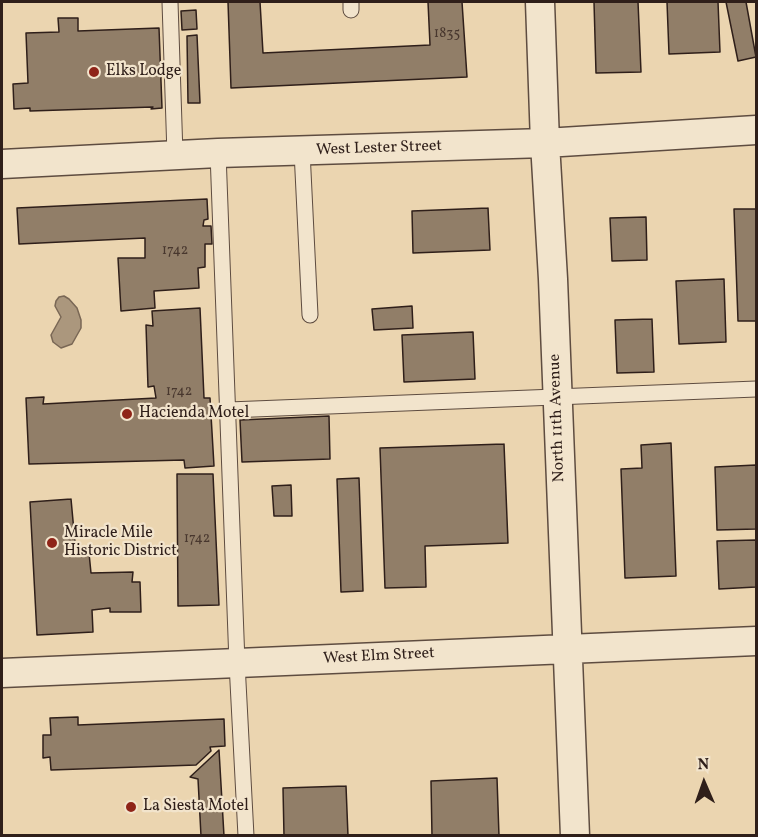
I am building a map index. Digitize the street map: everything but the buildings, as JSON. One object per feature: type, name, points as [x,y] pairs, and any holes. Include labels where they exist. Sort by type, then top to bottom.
[{"type":"street","name":"North 11th Avenue","points":[[540,2],[575,836]]},
{"type":"street","name":"West Lester Street","points":[[2,164],[218,153],[545,143],[756,130]]},
{"type":"street","name":"West Elm Street","points":[[2,673],[756,641]]},
{"type":"lane","points":[[170,2],[175,155]]},
{"type":"lane","points":[[302,151],[310,315]]},
{"type":"lane","points":[[218,153],[237,663],[246,836]]},
{"type":"lane","points":[[229,410],[756,389]]},
{"type":"shaded area","points":[[64,296],[77,308],[81,328],[72,344],[61,348],[53,342],[51,335],[61,317],[55,306],[56,301],[59,297]]},
{"type":"place","name":"Elks Lodge","points":[[94,72]]},
{"type":"place","name":"Hacienda Motel","points":[[127,414]]},
{"type":"place","name":"Miracle Mile Historic District","points":[[52,543]]},
{"type":"place","name":"La Siesta Motel","points":[[131,807]]}]
